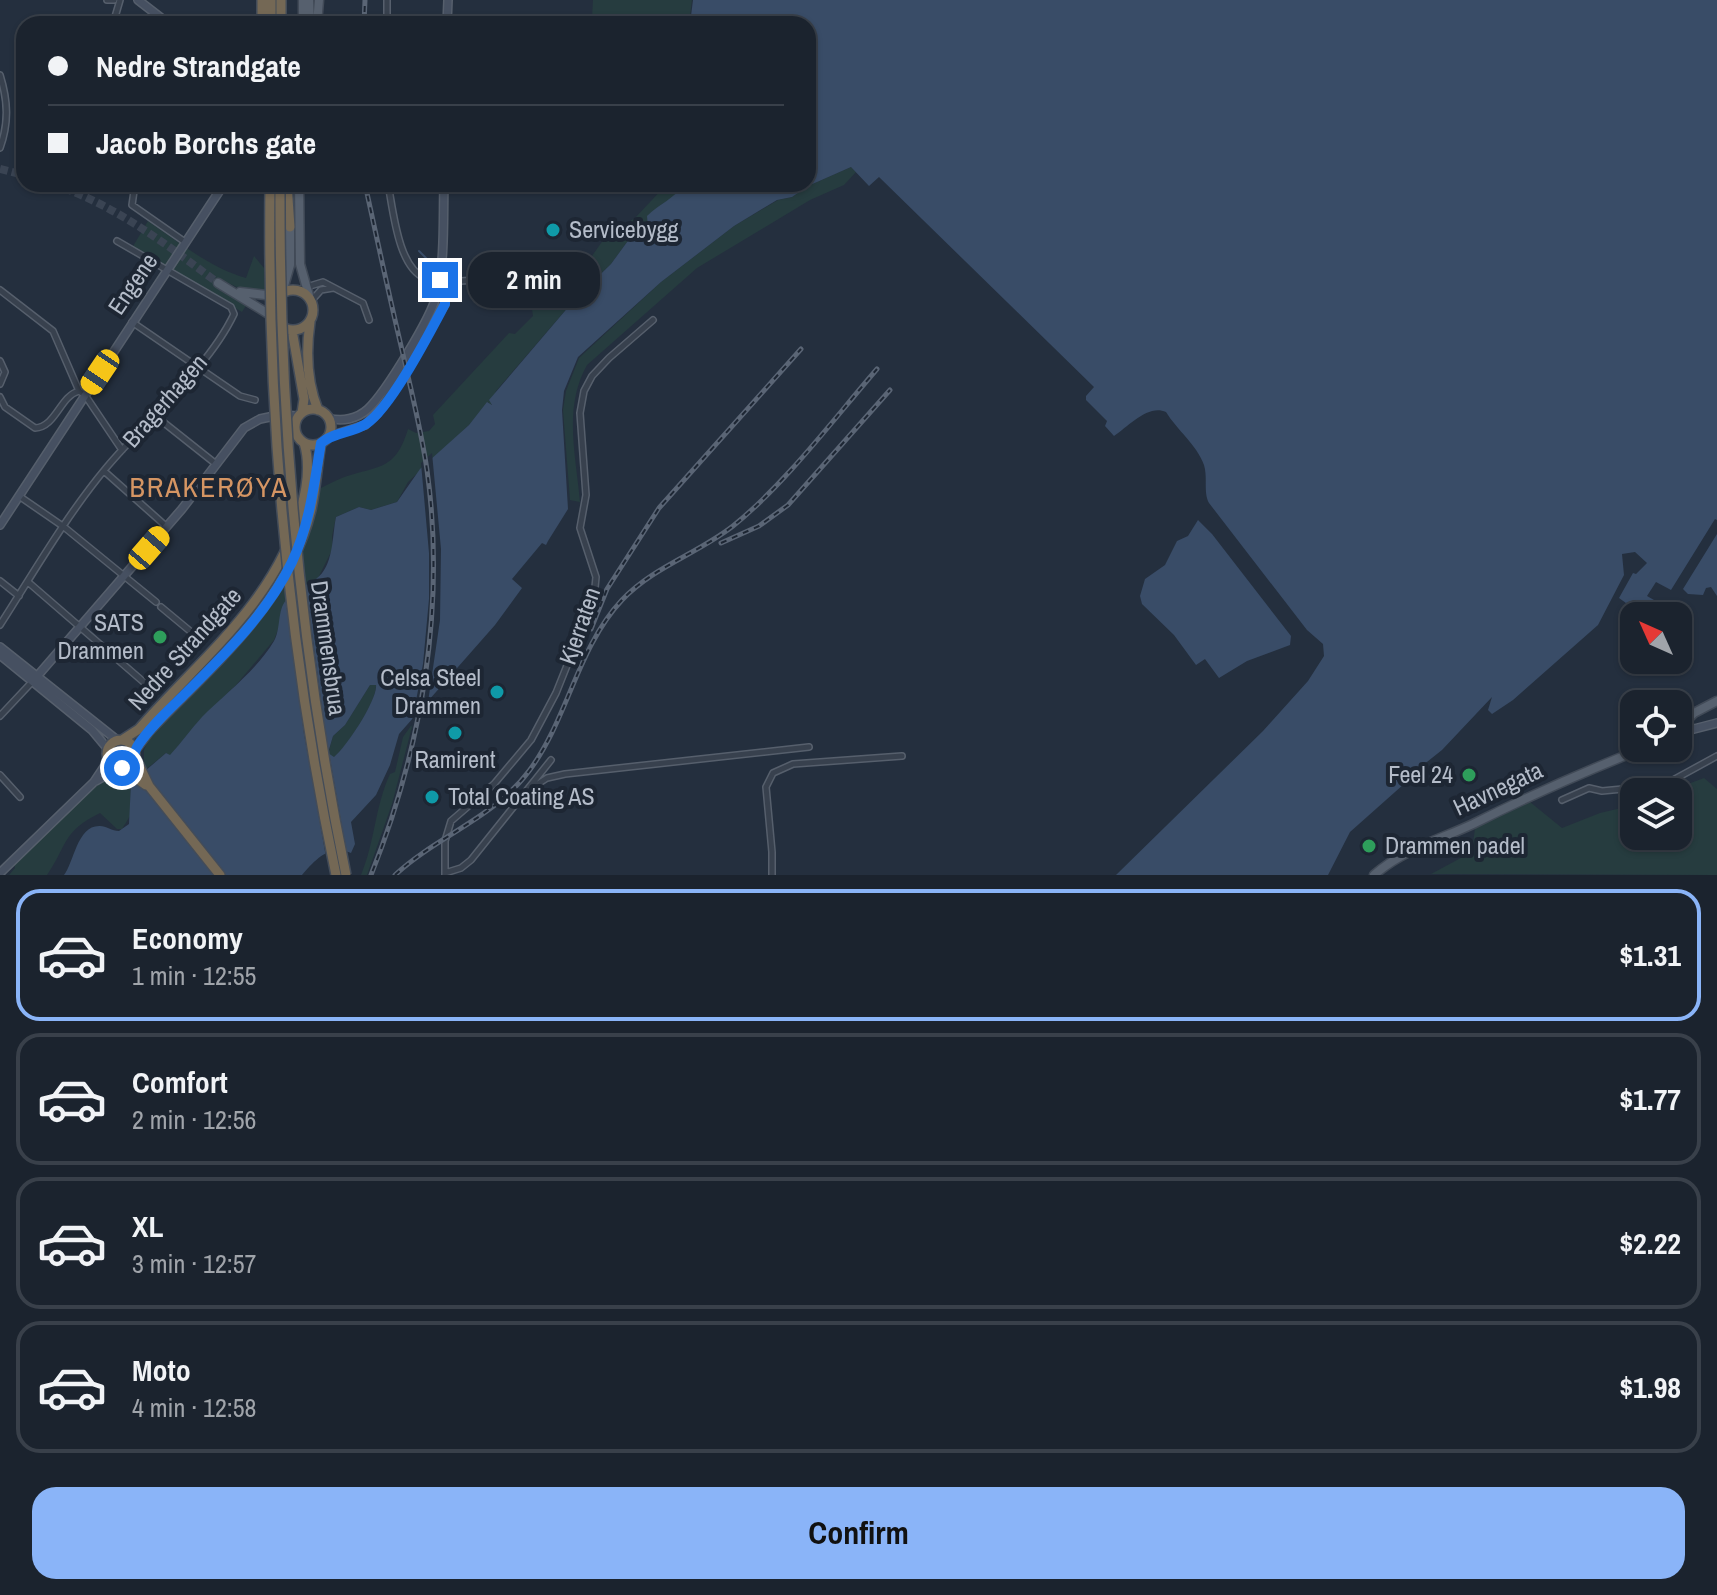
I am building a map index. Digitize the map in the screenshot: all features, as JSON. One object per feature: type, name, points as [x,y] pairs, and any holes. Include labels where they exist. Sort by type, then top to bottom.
[{"type":"highway","name":"Drammensbrua","points":[[270,192],[272,330],[282,504],[303,690],[336,875]]},
{"type":"highway","name":"Drammensbrua","points":[[280,192],[282,356],[295,543],[315,704],[346,875]]},
{"type":"highway","points":[[289,192],[290,227]]},
{"type":"highway","points":[[292,330],[302,387],[300,415],[295,429],[304,443],[313,445],[324,440],[330,427],[328,418],[318,410],[313,397],[308,355],[313,309],[301,288],[280,295],[274,307],[275,318],[282,327],[300,329],[310,322]]},
{"type":"highway","points":[[300,415],[318,410]]},
{"type":"highway","name":"Nedre Strandgate","points":[[134,754],[149,731],[250,624],[283,579],[311,510],[324,440]]},
{"type":"highway","name":"Nedre Strandgate","points":[[120,740],[139,729],[227,635],[275,574],[302,504],[308,470],[304,443]]},
{"type":"highway","points":[[139,776],[130,743],[120,740],[107,748],[108,761],[139,776],[149,786],[220,875]]},
{"type":"highway","points":[[120,768],[128,766],[134,754]]},
{"type":"main road","points":[[299,192],[301,288]]},
{"type":"main road","points":[[275,318],[218,283],[246,294],[280,295],[290,265],[290,227]]},
{"type":"main road","points":[[1692,715],[1717,701]]},
{"type":"main road","name":"Havnegata","points":[[1379,873],[1419,846],[1620,758]]},
{"type":"street","points":[[107,0],[117,0]]},
{"type":"street","points":[[138,0],[159,16]]},
{"type":"street","points":[[0,75],[7,107],[7,126],[0,148]]},
{"type":"street","points":[[134,192],[132,205],[185,242]]},
{"type":"street","name":"Engene","points":[[0,525],[82,393],[218,192]]},
{"type":"street","points":[[389,192],[409,266],[425,278],[529,280],[547,285]]},
{"type":"street","points":[[328,418],[340,420],[367,411],[433,305],[440,280],[444,192]]},
{"type":"street","points":[[117,241],[166,270]]},
{"type":"street","name":"Bragerhagen","points":[[0,625],[104,471],[198,367],[233,317],[231,307],[166,270]]},
{"type":"street","points":[[324,440],[365,425],[385,405],[445,304],[445,287],[440,280]]},
{"type":"street","points":[[301,288],[323,282],[363,303],[369,320]]},
{"type":"street","points":[[310,300],[321,290],[334,288]]},
{"type":"street","points":[[0,290],[53,331],[82,393],[122,450]]},
{"type":"street","name":"Kjerraten","points":[[551,760],[471,860],[445,874],[445,841],[451,821],[501,778],[531,740],[556,693],[594,598],[596,577],[580,528],[586,495],[580,413],[584,391],[592,376],[609,358],[653,320]]},
{"type":"street","points":[[132,322],[240,396],[255,400]]},
{"type":"street","points":[[0,361],[5,372],[0,384]]},
{"type":"street","points":[[0,397],[5,407],[35,428],[42,428],[69,395],[82,393]]},
{"type":"street","points":[[153,414],[216,464]]},
{"type":"street","points":[[0,716],[167,527],[244,428],[254,421],[300,415]]},
{"type":"street","points":[[273,417],[295,429]]},
{"type":"street","points":[[104,471],[167,527]]},
{"type":"street","points":[[18,496],[64,527],[202,641]]},
{"type":"street","points":[[0,581],[19,596]]},
{"type":"street","points":[[28,582],[154,691]]},
{"type":"street","points":[[0,647],[97,734],[107,748]]},
{"type":"street","points":[[0,655],[120,740]]},
{"type":"street","points":[[1692,729],[1717,723]]},
{"type":"street","name":"Kjerraten","points":[[527,791],[547,778],[565,774],[809,747]]},
{"type":"street","points":[[772,875],[766,787],[773,773],[793,764],[902,756]]},
{"type":"street","points":[[1562,800],[1589,788],[1602,791],[1664,785],[1717,756]]},
{"type":"street","points":[[0,873],[94,782],[108,761]]},
{"type":"street","points":[[94,782],[120,768]]},
{"type":"street","points":[[0,775],[20,797]]},
{"type":"green space","points":[[593,0],[692,0],[690,16],[592,16]]},
{"type":"green space","points":[[851,167],[856,172],[844,185],[810,200],[697,268],[587,365],[575,398],[573,415],[580,502],[570,500],[563,410],[566,391],[579,358],[661,282],[734,226],[778,200],[799,192],[816,192],[816,182]]},
{"type":"green space","points":[[659,192],[678,192],[662,204],[648,227],[630,238],[611,264],[576,298],[496,391],[491,406],[488,402],[469,425],[408,482],[397,502],[371,510],[359,507],[336,517],[333,548],[318,578],[300,588],[281,610],[281,622],[274,640],[170,756],[166,753],[144,771],[144,750],[151,734],[242,640],[302,548],[319,489],[384,465],[397,453],[408,429],[416,433],[429,431],[435,424],[433,415],[509,333],[515,334],[533,316],[531,302],[550,283],[565,286],[606,236],[635,218]]},
{"type":"green space","points":[[148,221],[207,261],[233,274],[246,278],[254,256],[264,268],[265,293],[245,291],[220,279],[215,287],[247,304],[242,312],[132,248]]},
{"type":"green space","points":[[370,685],[376,685],[375,692],[360,723],[334,757],[328,754],[333,736],[345,725]]},
{"type":"green space","points":[[413,723],[392,804],[367,875],[361,875],[385,786],[390,774],[395,772],[403,737]]},
{"type":"green space","points":[[116,775],[135,780],[131,783],[130,816],[122,829],[117,829],[100,813],[72,833],[47,875],[9,875],[15,868],[14,864],[92,788]]},
{"type":"green space","points":[[1704,778],[1717,789],[1717,875],[1431,874],[1472,852],[1475,828],[1530,802],[1562,828],[1620,808],[1620,850],[1692,850],[1692,783]]},
{"type":"water","points":[[693,0],[1717,0],[1717,520],[1671,590],[1656,582],[1647,596],[1654,600],[1625,602],[1619,598],[1633,573],[1636,574],[1647,563],[1635,552],[1622,554],[1624,575],[1598,625],[1513,700],[1492,714],[1488,710],[1492,697],[1442,750],[1403,781],[1404,784],[1350,832],[1328,875],[1116,875],[1263,731],[1308,681],[1324,656],[1323,644],[1307,630],[1209,503],[1201,458],[1166,412],[1146,413],[1114,436],[1105,426],[1107,421],[1086,400],[1094,387],[879,177],[869,186],[851,167],[816,182],[816,16],[691,16]]},
{"type":"water","points":[[678,192],[799,192],[777,200],[734,226],[661,282],[578,357],[564,391],[562,410],[568,509],[546,545],[542,543],[512,579],[522,588],[495,625],[399,734],[390,765],[376,795],[351,822],[355,844],[351,853],[343,850],[330,852],[302,875],[64,875],[81,838],[92,827],[119,831],[129,824],[131,783],[166,753],[170,755],[202,717],[267,652],[276,636],[281,609],[286,600],[316,579],[326,566],[336,517],[359,507],[371,510],[397,502],[420,469],[469,425],[487,402],[492,405],[489,400],[576,298],[611,264],[630,238],[648,227],[647,216]],"holes":[[[370,685],[376,685],[372,701],[346,744],[334,757],[328,753],[333,736],[345,725]]]},
{"type":"water","points":[[1198,520],[1291,636],[1290,645],[1247,661],[1219,678],[1205,659],[1196,665],[1174,635],[1142,604],[1140,596],[1145,579],[1165,565],[1177,541],[1188,536]]},
{"type":"water","points":[[1717,534],[1717,596],[1711,587],[1706,588],[1703,595],[1688,594],[1683,589]]},
{"type":"pier","points":[[432,453],[441,549],[440,620],[427,709],[411,727],[423,664],[429,599],[429,553],[421,463]]},
{"type":"pier","points":[[305,581],[325,730],[347,855],[326,857],[304,734],[285,596]]},
{"type":"waterway","points":[[419,251],[427,259]]},
{"type":"tunnel","points":[[0,169],[16,173]]},
{"type":"tunnel","points":[[73,192],[119,214],[218,283]]},
{"type":"railway","points":[[364,16],[365,0]]},
{"type":"railway","points":[[367,192],[425,455],[432,521],[433,573],[431,624],[416,727],[389,827],[371,875]]},
{"type":"railway","points":[[591,629],[607,589],[659,508],[801,349]]},
{"type":"railway","points":[[395,875],[499,802],[515,787],[542,751],[594,640],[622,600],[647,578],[719,536],[752,509],[808,451],[877,369]]},
{"type":"railway","points":[[721,543],[759,526],[788,505],[890,390]]},
{"type":"place","name":"Servicebygg","points":[[553,230]]},
{"type":"place","name":"SATS Drammen","points":[[160,637]]},
{"type":"place","name":"Celsa Steel Drammen","points":[[497,692]]},
{"type":"place","name":"Ramirent","points":[[455,733]]},
{"type":"place","name":"Feel 24","points":[[1469,775]]},
{"type":"place","name":"Total Coating AS","points":[[432,797]]},
{"type":"place","name":"Drammen padel","points":[[1369,846]]},
{"type":"district","name":"BRAKERØYA","points":[[209,487]]},
{"type":"route","points":[[122,768],[131,763],[135,757],[134,751],[149,731],[235,642],[283,579],[311,510],[321,443],[327,437],[365,425],[385,405],[445,304],[445,287],[440,280]]}]
